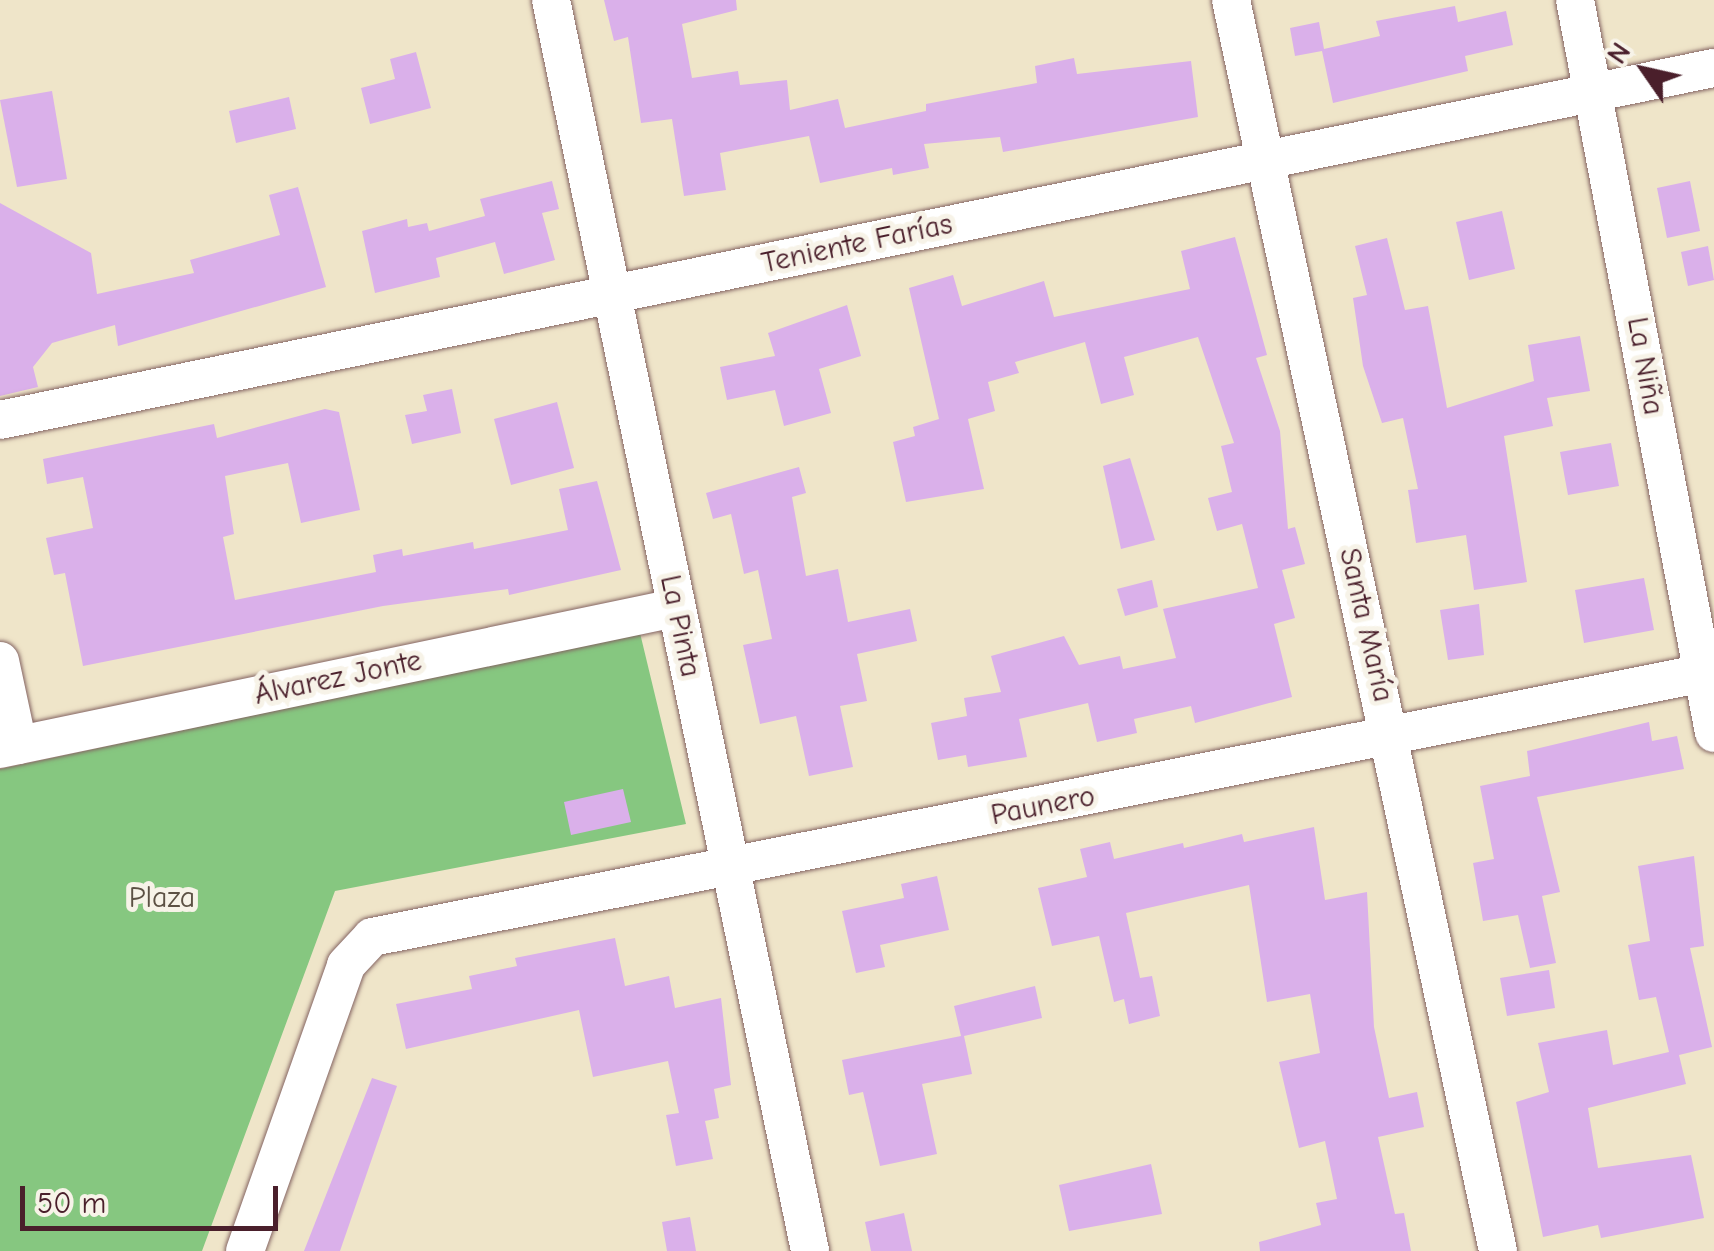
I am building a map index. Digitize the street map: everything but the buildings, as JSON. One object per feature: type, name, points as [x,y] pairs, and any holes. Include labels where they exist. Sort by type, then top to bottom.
[{"type":"street","name":"La Pinta","points":[[551,0],[675,608],[734,868],[810,1251]]},
{"type":"street","name":"Santa María","points":[[1231,0],[1262,158],[1392,737],[1498,1251]]},
{"type":"street","name":"La Niña","points":[[1575,0],[1708,673],[1714,733]]},
{"type":"street","name":"Teniente Farías","points":[[0,420],[1714,68]]},
{"type":"street","name":"Álvarez Jonte","points":[[9,747],[675,608]]},
{"type":"street","points":[[0,661],[9,747]]},
{"type":"street","name":"Paunero","points":[[245,1251],[346,965],[372,937],[1708,673]]},
{"type":"green space","name":"Plaza","points":[[640,633],[686,824],[335,891],[202,1251],[0,1251],[0,769]]}]
